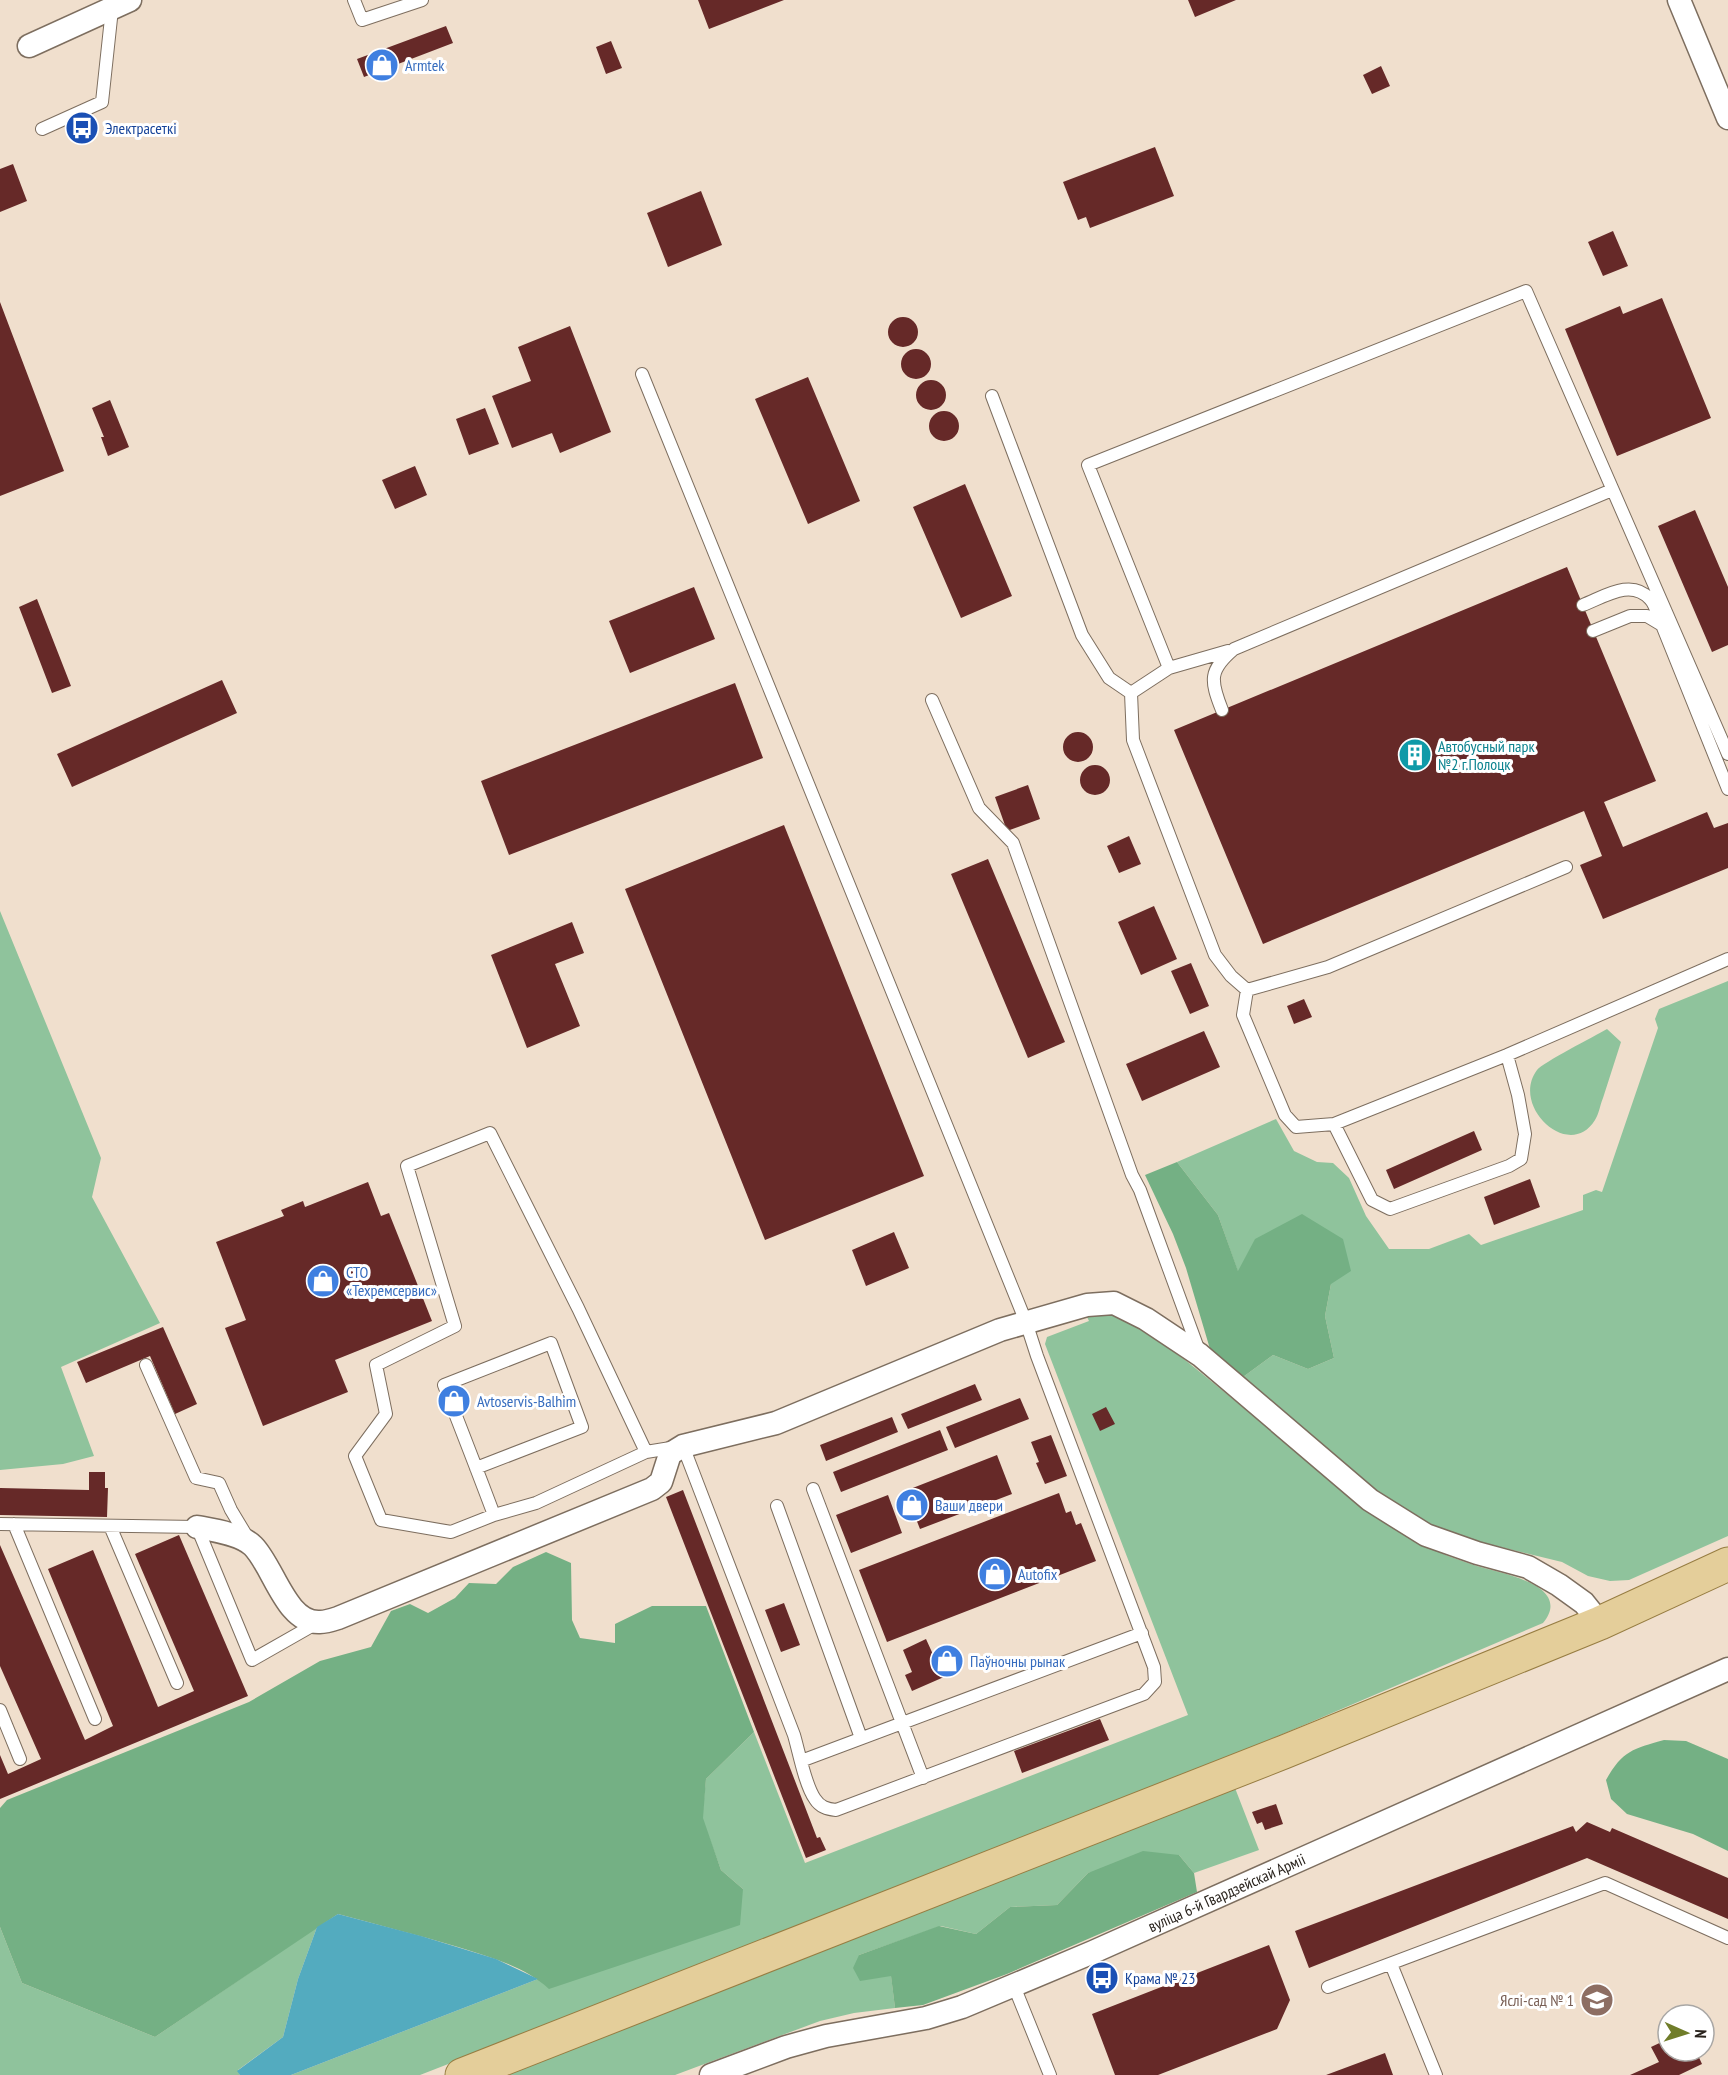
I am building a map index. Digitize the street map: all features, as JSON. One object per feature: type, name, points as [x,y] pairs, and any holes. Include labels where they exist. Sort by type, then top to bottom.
[{"type":"main road","points":[[462,2075],[1284,1752],[1600,1623],[1728,1564]]},
{"type":"street","points":[[1679,0],[1728,118]]},
{"type":"street","points":[[29,46],[121,4]]},
{"type":"street","points":[[196,1527],[226,1533],[252,1544],[271,1570],[288,1605],[300,1617],[318,1622],[338,1618],[652,1489],[661,1482],[670,1454],[683,1446],[776,1423],[1000,1330],[1087,1305],[1114,1303],[1146,1319],[1200,1355],[1370,1500],[1426,1535],[1477,1553],[1528,1567],[1584,1603],[1600,1623]]},
{"type":"street","name":"вуліца 6-й Гвардзейскай Арміі","points":[[711,2075],[786,2047],[826,2036],[927,2018],[962,2007],[1728,1669]]},
{"type":"lane","points":[[354,0],[362,20],[423,0]]},
{"type":"lane","points":[[42,129],[102,102],[121,4]]},
{"type":"lane","points":[[1169,668],[1088,465],[1526,291],[1728,754]]},
{"type":"lane","points":[[642,374],[1026,1322],[1142,1632],[1154,1667],[1155,1682],[1144,1694],[836,1810],[825,1809],[815,1800],[794,1735],[683,1446],[646,1452],[536,1503],[494,1515],[451,1532],[381,1520],[355,1456],[386,1414],[376,1365],[455,1326],[406,1166],[490,1133],[578,1308],[646,1452]]},
{"type":"lane","points":[[992,396],[1082,635],[1109,678],[1131,693]]},
{"type":"lane","points":[[1131,693],[1169,668],[1234,649],[1612,490]]},
{"type":"lane","points":[[1583,605],[1622,589],[1637,589],[1651,600],[1728,789]]},
{"type":"lane","points":[[1593,631],[1630,616],[1647,616],[1662,625]]},
{"type":"lane","points":[[1222,710],[1214,690],[1214,676],[1220,661],[1234,649]]},
{"type":"lane","points":[[1131,693],[1133,740],[1215,955],[1231,976],[1247,990]]},
{"type":"lane","points":[[932,700],[978,808],[1013,843],[1132,1175],[1140,1190],[1200,1355]]},
{"type":"lane","points":[[1247,990],[1328,967],[1566,867]]},
{"type":"lane","points":[[1247,990],[1243,1015],[1285,1115],[1296,1127],[1313,1127],[1334,1124],[1507,1055],[1728,959]]},
{"type":"lane","points":[[1334,1124],[1372,1200],[1390,1209],[1509,1166],[1521,1159],[1525,1134],[1518,1095],[1507,1055]]},
{"type":"lane","points":[[476,1468],[582,1426],[551,1343],[444,1385],[494,1515]]},
{"type":"lane","points":[[146,1365],[196,1478],[219,1483],[231,1510],[252,1544]]},
{"type":"lane","points":[[813,1489],[923,1778]]},
{"type":"lane","points":[[777,1506],[861,1738]]},
{"type":"lane","points":[[0,1524],[196,1527],[252,1660],[318,1622]]},
{"type":"lane","points":[[14,1524],[95,1719]]},
{"type":"lane","points":[[110,1526],[177,1683]]},
{"type":"lane","points":[[801,1761],[1142,1632]]},
{"type":"lane","points":[[0,1710],[20,1759]]},
{"type":"lane","points":[[1328,1987],[1605,1883],[1728,1938]]},
{"type":"lane","points":[[1391,1964],[1437,2075]]},
{"type":"lane","points":[[1014,1986],[1050,2075]]},
{"type":"green space","points":[[0,911],[101,1158],[92,1197],[160,1323],[61,1367],[94,1456],[63,1464],[0,1470]]},
{"type":"green space","points":[[1728,981],[1728,1536],[1629,1580],[1610,1581],[1588,1576],[1562,1562],[1480,1542],[1432,1525],[1377,1491],[1243,1377],[1273,1355],[1308,1369],[1334,1358],[1325,1316],[1331,1284],[1238,1272],[1218,1215],[1177,1162],[1276,1119],[1294,1151],[1317,1162],[1333,1163],[1349,1178],[1366,1216],[1389,1249],[1429,1249],[1469,1234],[1481,1245],[1583,1210],[1583,1195],[1596,1190],[1602,1192],[1658,1028],[1655,1019],[1659,1009]]},
{"type":"green space","points":[[1607,1029],[1621,1042],[1596,1118],[1584,1131],[1571,1135],[1558,1132],[1546,1124],[1537,1113],[1531,1099],[1531,1084],[1537,1070]]},
{"type":"green space","points":[[1177,1162],[1218,1215],[1238,1271],[1255,1239],[1302,1214],[1343,1239],[1351,1271],[1331,1284],[1325,1316],[1334,1358],[1308,1369],[1273,1355],[1243,1377],[1210,1349],[1186,1268],[1173,1234],[1145,1175]]},
{"type":"green space","points":[[1110,1311],[1141,1329],[1186,1361],[1346,1493],[1396,1529],[1442,1553],[1516,1577],[1542,1590],[1549,1599],[1550,1610],[1543,1623],[1250,1748],[826,1917],[420,2075],[291,2075],[538,1979],[743,1889],[721,1870],[702,1818],[706,1779],[754,1732],[805,1863],[1188,1715],[1045,1344],[1047,1337],[1089,1321],[1085,1313]]},
{"type":"green space","points":[[546,1552],[571,1563],[572,1620],[580,1638],[615,1643],[615,1624],[652,1606],[706,1606],[754,1732],[706,1779],[703,1818],[721,1870],[743,1889],[740,1925],[549,1989],[518,1968],[494,1959],[338,1914],[155,2037],[22,1983],[0,1927],[0,1808],[7,1800],[249,1702],[320,1661],[371,1647],[391,1611],[410,1604],[428,1613],[455,1598],[469,1583],[496,1584],[513,1567]]},
{"type":"green space","points":[[1664,1740],[1686,1741],[1728,1759],[1728,1851],[1693,1834],[1627,1814],[1611,1799],[1606,1780],[1618,1762],[1630,1752]]},
{"type":"green space","points":[[1235,1788],[1259,1850],[1194,1873],[1179,1855],[1088,1873],[1057,1905],[1010,1907],[976,1934],[941,1926],[859,1955],[891,1975],[895,2008],[854,2013],[820,2021],[675,2075],[506,2075]]},
{"type":"green space","points":[[1143,1851],[1179,1855],[1194,1873],[1197,1892],[1007,1974],[923,2005],[895,2008],[891,1976],[860,1981],[853,1968],[859,1955],[939,1926],[976,1934],[1010,1907],[1057,1905],[1088,1873]]},
{"type":"green space","points":[[0,1927],[22,1983],[155,2037],[317,1927],[298,1979],[283,2037],[238,2070],[240,2075],[0,2075]]},
{"type":"water","points":[[338,1914],[496,1959],[538,1979],[291,2075],[240,2075],[237,2071],[283,2037],[298,1979],[317,1927]]},
{"type":"building","points":[[698,0],[784,0],[709,29]]},
{"type":"building","points":[[1188,0],[1236,0],[1195,17]]},
{"type":"building","points":[[446,26],[453,43],[364,77],[357,59]]},
{"type":"building","points":[[611,41],[622,68],[606,74],[596,47]]},
{"type":"building","points":[[1381,66],[1390,86],[1372,94],[1363,75]]},
{"type":"building","points":[[1155,147],[1174,196],[1090,228],[1086,217],[1078,220],[1063,182]]},
{"type":"building","points":[[13,164],[27,201],[0,212],[0,169]]},
{"type":"building","points":[[701,191],[722,245],[668,267],[647,213]]},
{"type":"building","points":[[1613,231],[1628,266],[1603,276],[1588,242]]},
{"type":"building","points":[[1662,298],[1711,418],[1617,456],[1565,329],[1620,306],[1623,314]]},
{"type":"building","points":[[0,302],[64,471],[0,496]]},
{"type":"building","points":[[903,317],[909,318],[917,326],[917,338],[909,346],[903,347],[897,346],[889,338],[888,332],[889,326],[897,318]]},
{"type":"building","points":[[570,326],[611,432],[560,453],[552,433],[512,448],[492,396],[531,381],[518,347]]},
{"type":"building","points":[[916,349],[922,350],[930,358],[930,370],[922,378],[916,379],[910,378],[902,370],[901,364],[902,358],[910,350]]},
{"type":"building","points":[[808,377],[860,501],[808,524],[755,399]]},
{"type":"building","points":[[931,380],[937,381],[945,389],[945,401],[937,409],[931,410],[925,409],[917,401],[916,395],[917,389],[925,381]]},
{"type":"building","points":[[110,400],[129,447],[108,456],[101,437],[104,437],[92,408]]},
{"type":"building","points":[[485,408],[499,444],[469,455],[456,419]]},
{"type":"building","points":[[944,411],[950,412],[958,420],[958,432],[950,440],[944,441],[938,440],[930,432],[929,426],[930,420],[938,412]]},
{"type":"building","points":[[415,466],[427,495],[395,509],[382,480]]},
{"type":"building","points":[[965,484],[1012,596],[961,618],[913,507]]},
{"type":"building","points":[[1695,510],[1728,587],[1728,645],[1712,652],[1658,526]]},
{"type":"building","name":"Автобусный парк №2 г.Полоцк","points":[[1567,567],[1656,781],[1604,802],[1623,847],[1707,812],[1714,828],[1728,823],[1728,868],[1603,919],[1580,865],[1602,856],[1584,811],[1263,944],[1174,730]]},
{"type":"building","points":[[694,587],[715,639],[630,673],[609,621]]},
{"type":"building","points":[[37,599],[71,686],[52,693],[19,607]]},
{"type":"building","points":[[222,680],[237,713],[72,787],[57,754]]},
{"type":"building","points":[[735,683],[763,758],[509,855],[481,781]]},
{"type":"building","points":[[1078,732],[1084,733],[1092,741],[1092,753],[1084,761],[1078,762],[1072,761],[1064,753],[1063,747],[1064,741],[1072,733]]},
{"type":"building","points":[[1095,765],[1101,766],[1109,774],[1109,786],[1101,794],[1095,795],[1089,794],[1081,786],[1080,780],[1081,774],[1089,766]]},
{"type":"building","points":[[1028,785],[1040,819],[1007,831],[995,797]]},
{"type":"building","points":[[784,825],[924,1176],[765,1240],[625,889]]},
{"type":"building","points":[[1129,836],[1141,864],[1119,873],[1107,846]]},
{"type":"building","points":[[988,859],[1065,1042],[1028,1058],[951,874]]},
{"type":"building","points":[[1154,906],[1177,959],[1141,975],[1118,922]]},
{"type":"building","points":[[572,922],[584,953],[555,964],[580,1026],[527,1048],[491,955]]},
{"type":"building","points":[[1191,963],[1209,1006],[1190,1014],[1171,971]]},
{"type":"building","points":[[1304,999],[1312,1017],[1294,1024],[1287,1006]]},
{"type":"building","points":[[1204,1031],[1220,1067],[1142,1101],[1126,1064]]},
{"type":"building","points":[[1474,1131],[1482,1150],[1394,1189],[1386,1170]]},
{"type":"building","points":[[1530,1179],[1540,1207],[1494,1225],[1484,1197]]},
{"type":"building","name":"СТО «Техремсервис»","points":[[368,1182],[381,1216],[389,1213],[432,1321],[335,1360],[348,1392],[263,1426],[225,1328],[246,1320],[216,1242],[284,1216],[281,1210],[303,1201],[305,1207]]},
{"type":"building","points":[[894,1232],[909,1268],[866,1286],[852,1250]]},
{"type":"building","points":[[163,1327],[197,1404],[175,1414],[150,1356],[86,1383],[77,1362]]},
{"type":"building","points":[[975,1384],[982,1400],[908,1429],[901,1414]]},
{"type":"building","points":[[1020,1398],[1029,1419],[955,1448],[946,1427]]},
{"type":"building","points":[[1106,1407],[1115,1424],[1100,1431],[1092,1414]]},
{"type":"building","points":[[892,1417],[898,1432],[826,1461],[820,1445]]},
{"type":"building","points":[[940,1430],[948,1450],[841,1492],[833,1472]]},
{"type":"building","points":[[1051,1435],[1067,1476],[1045,1484],[1036,1463],[1039,1462],[1031,1442]]},
{"type":"building","points":[[997,1455],[1012,1494],[920,1529],[905,1491]]},
{"type":"building","points":[[89,1472],[105,1472],[105,1488],[108,1488],[107,1517],[0,1515],[0,1488],[89,1490]]},
{"type":"building","points":[[683,1490],[817,1838],[820,1837],[826,1850],[806,1858],[666,1497]]},
{"type":"building","points":[[1059,1493],[1066,1513],[1071,1511],[1076,1525],[1081,1523],[1096,1561],[887,1642],[859,1570]]},
{"type":"building","points":[[888,1495],[902,1533],[851,1553],[836,1515]]},
{"type":"building","points":[[179,1535],[248,1696],[0,1799],[0,1755],[8,1774],[41,1759],[0,1666],[0,1545],[85,1740],[113,1726],[48,1569],[93,1550],[158,1707],[194,1691],[135,1554]]},
{"type":"building","points":[[784,1603],[800,1645],[781,1652],[765,1610]]},
{"type":"building","points":[[926,1639],[936,1661],[953,1654],[960,1670],[912,1691],[905,1675],[912,1672],[903,1650]]},
{"type":"building","points":[[1100,1719],[1109,1740],[1022,1773],[1014,1751]]},
{"type":"building","points":[[1276,1804],[1283,1824],[1265,1830],[1262,1822],[1257,1824],[1252,1812]]},
{"type":"building","points":[[1587,1822],[1610,1832],[1612,1828],[1728,1878],[1728,1919],[1587,1858],[1309,1968],[1295,1931],[1573,1826],[1576,1832]]},
{"type":"building","points":[[1269,1945],[1290,2000],[1277,2029],[1158,2075],[1115,2075],[1092,2014]]},
{"type":"building","points":[[1656,2045],[1656,2056],[1651,2047]]},
{"type":"building","points":[[1385,2053],[1393,2075],[1326,2075]]},
{"type":"building","points":[[1657,2063],[1702,2064],[1679,2075],[1630,2075]]},
{"type":"place","name":"Armtek","points":[[382,65]]},
{"type":"place","name":"Электрасеткі","points":[[82,128]]},
{"type":"place","name":"Автобусный парк №2 г.Полоцк","points":[[1415,755]]},
{"type":"place","name":"СТО «Техремсервис»","points":[[323,1281]]},
{"type":"place","name":"Avtoservis-Balhim","points":[[454,1401]]},
{"type":"place","name":"Ваши двери","points":[[912,1505]]},
{"type":"place","name":"Autofix","points":[[995,1574]]},
{"type":"place","name":"Паўночны рынак","points":[[947,1661]]},
{"type":"place","name":"Крама № 23","points":[[1102,1978]]},
{"type":"place","name":"Яслі-сад № 1","points":[[1597,2000]]}]
